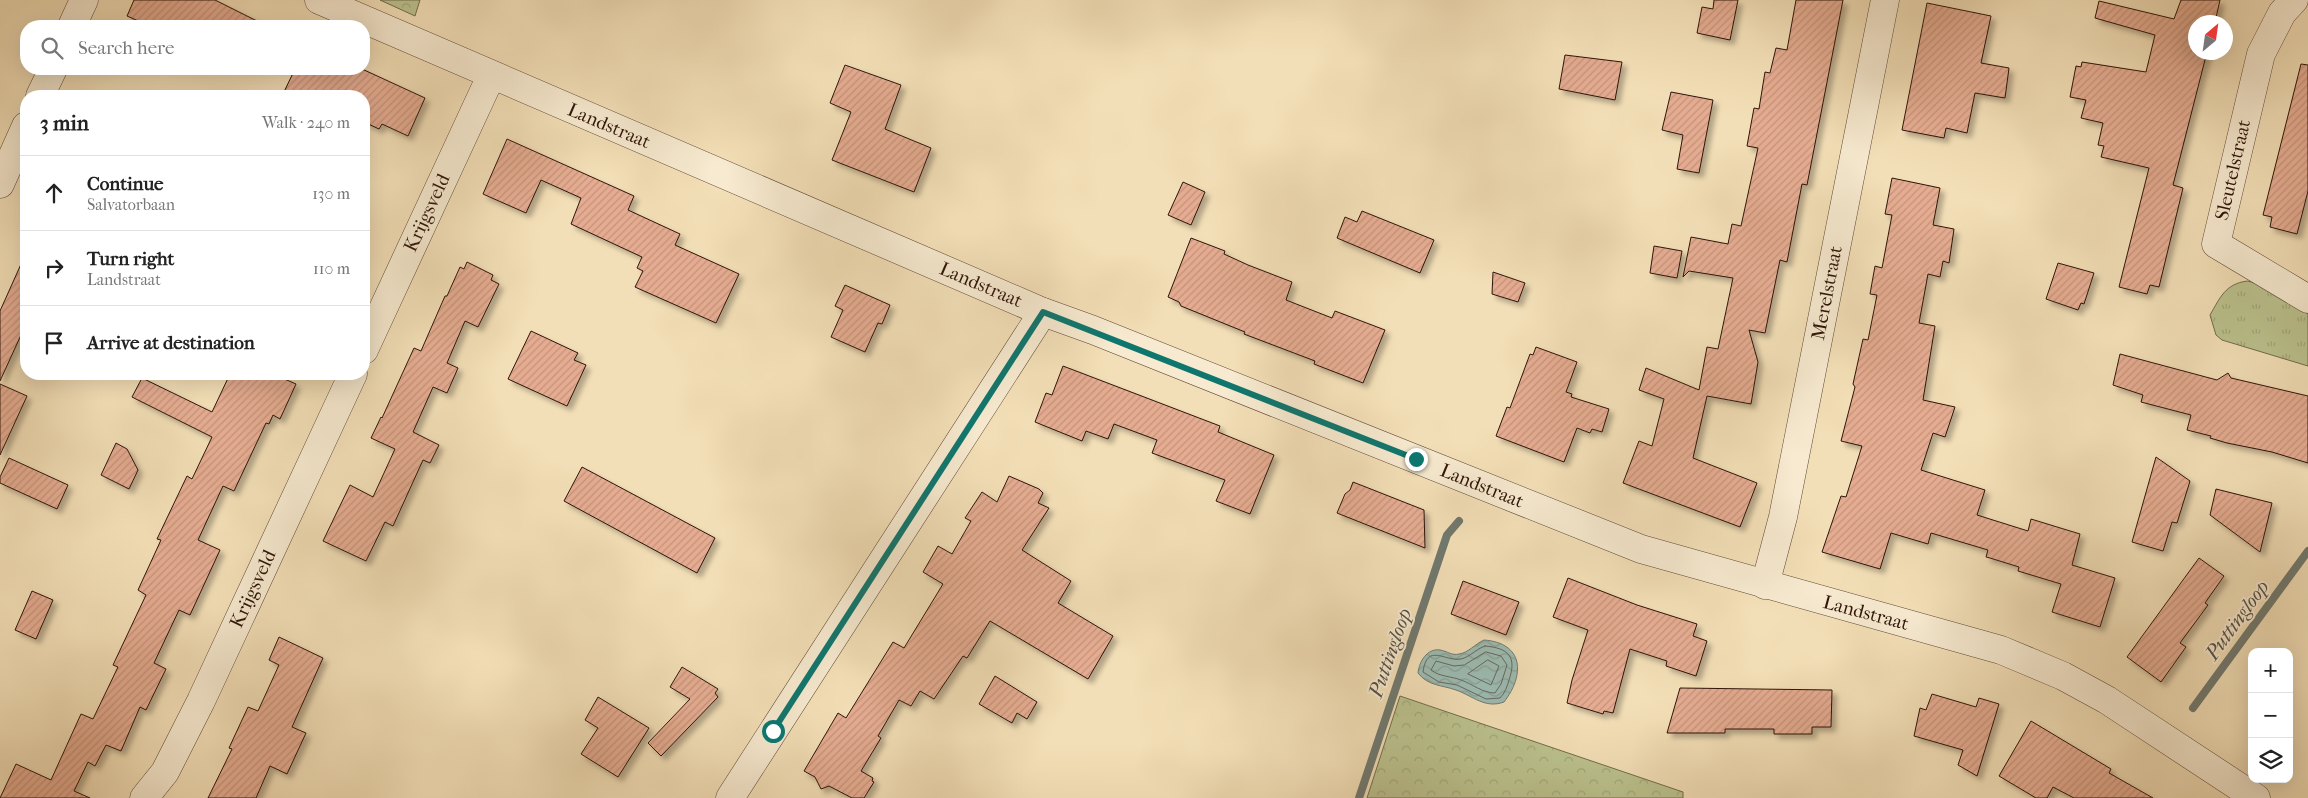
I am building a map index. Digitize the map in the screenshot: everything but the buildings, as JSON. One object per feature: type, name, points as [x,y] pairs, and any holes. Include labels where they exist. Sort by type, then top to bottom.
[{"type":"street","points":[[75,20],[84,0]]},
{"type":"street","name":"Landstraat","points":[[319,0],[364,20]]},
{"type":"street","name":"Merelstraat","points":[[1765,585],[1785,507],[1885,0]]},
{"type":"street","name":"Sleutelstraat","points":[[2294,0],[2282,13],[2261,54],[2216,244],[2308,299]]},
{"type":"street","name":"Landstraat","points":[[370,23],[1043,312],[1093,330],[1641,549],[1984,645],[2063,676],[2107,700],[2256,798]]},
{"type":"street","points":[[43,90],[50,75]]},
{"type":"street","name":"Krijgsveld","points":[[370,337],[491,76]]},
{"type":"street","points":[[0,184],[20,139]]},
{"type":"street","points":[[730,798],[1043,312]]},
{"type":"street","name":"Krijgsveld","points":[[144,798],[164,772],[201,701],[349,380]]},
{"type":"green space","points":[[380,0],[420,0],[415,16]]},
{"type":"green space","points":[[2247,281],[2256,283],[2308,314],[2308,366],[2222,340],[2216,335],[2210,315],[2228,289],[2233,285]]},
{"type":"green space","points":[[1400,696],[1683,792],[1683,798],[1367,798]]},
{"type":"water","points":[[1484,640],[1497,642],[1507,647],[1517,662],[1515,681],[1511,692],[1504,702],[1491,704],[1479,701],[1456,690],[1431,683],[1418,673],[1422,660],[1431,651],[1440,650],[1459,654]]},
{"type":"waterway","name":"Puttingloop","points":[[1359,798],[1447,535],[1459,521]]},
{"type":"waterway","name":"Puttingloop","points":[[2193,708],[2308,551]]},
{"type":"route","points":[[773,731],[1043,312],[1093,330],[1416,459]]}]
